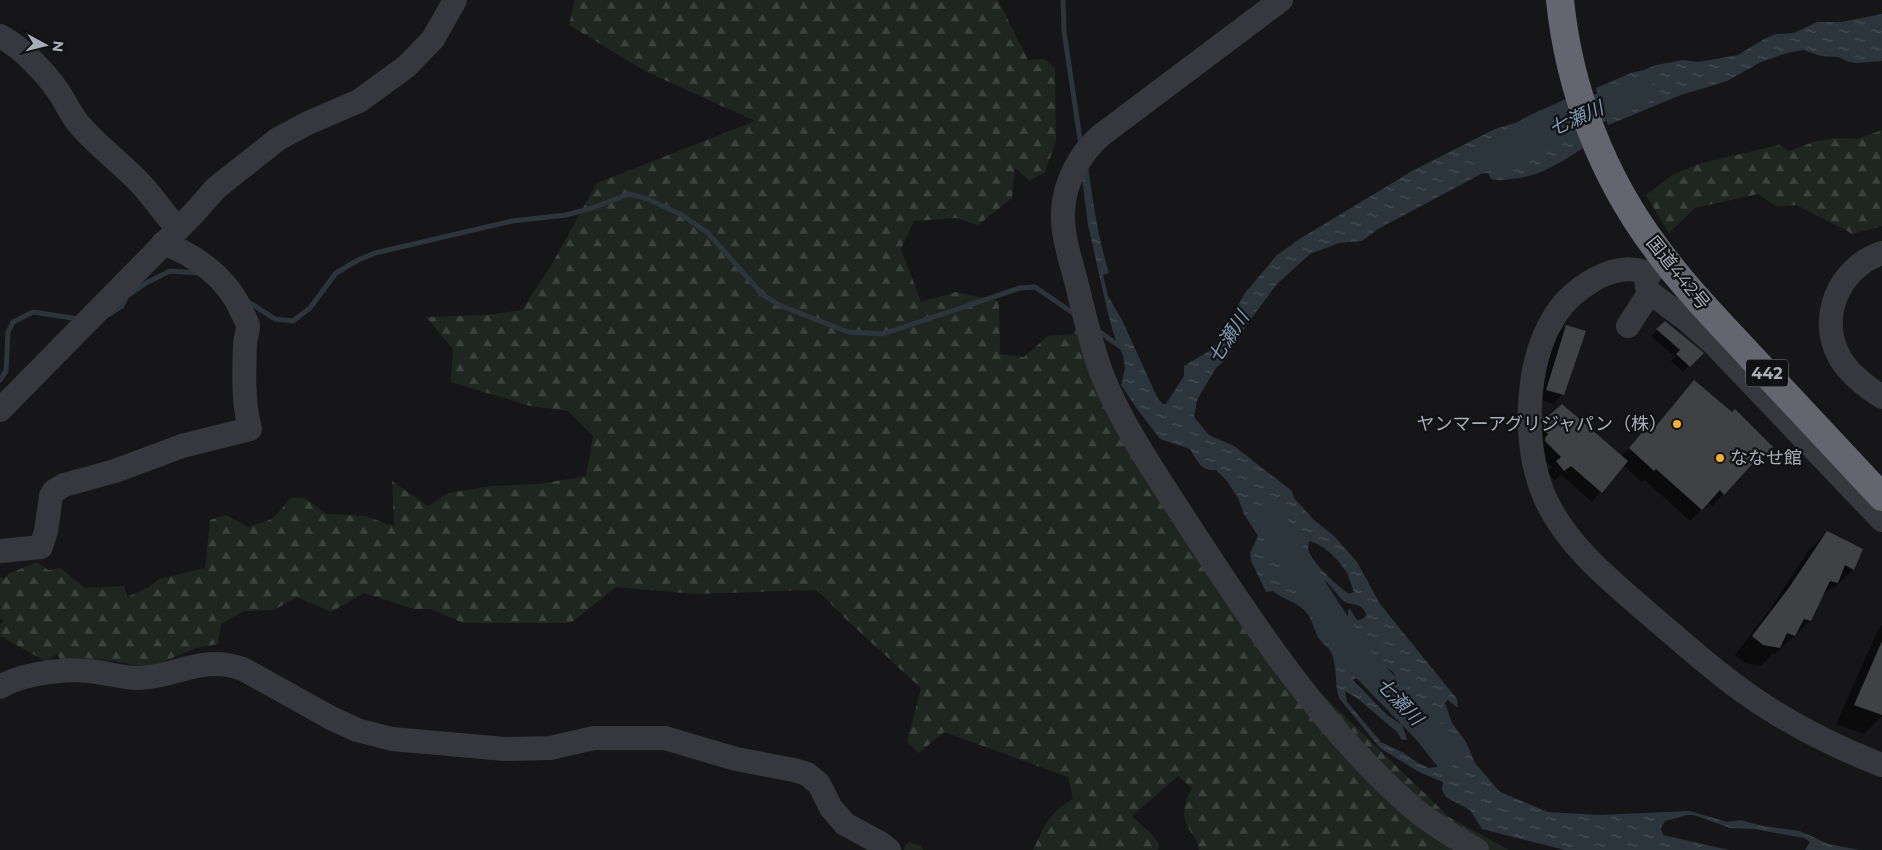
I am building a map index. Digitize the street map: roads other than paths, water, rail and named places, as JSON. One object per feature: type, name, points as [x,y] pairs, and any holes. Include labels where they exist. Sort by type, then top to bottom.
[{"type":"highway","name":"国道442号","points":[[1560,0],[1571,62],[1587,120],[1603,160],[1628,206],[1655,268],[1700,301],[1882,498]]},
{"type":"street","points":[[0,410],[216,188],[278,139],[308,123],[359,101],[407,66],[433,40],[455,0]]},
{"type":"street","points":[[1281,0],[1104,132],[1087,148],[1073,172],[1064,201],[1064,224],[1068,249],[1093,346],[1112,396],[1134,438],[1216,567],[1293,677],[1372,769],[1404,801],[1431,823],[1477,850]]},
{"type":"street","points":[[0,36],[9,41],[36,65],[57,90],[76,121],[91,138],[140,182],[166,217],[171,236],[178,248],[201,263],[236,298],[248,326],[245,344],[246,414],[250,429],[182,446],[115,471],[64,484],[54,491],[51,496],[46,530],[41,547],[0,551]]},
{"type":"street","points":[[1882,253],[1864,261],[1843,281],[1832,307],[1831,328],[1835,348],[1845,365],[1863,383],[1882,397]]},
{"type":"street","points":[[1628,326],[1655,268]]},
{"type":"street","points":[[1655,268],[1688,321],[1713,343],[1882,520]]},
{"type":"street","points":[[1655,268],[1622,269],[1602,275],[1590,282],[1569,299],[1557,313],[1546,334],[1532,386],[1530,419],[1533,460],[1546,500],[1554,516],[1573,542],[1597,568],[1716,670],[1769,709],[1845,751],[1882,765]]},
{"type":"street","points":[[0,687],[8,682],[24,677],[61,671],[96,671],[137,678],[156,676],[206,664],[231,664],[258,676],[331,718],[357,730],[392,739],[505,749],[550,748],[594,738],[665,738],[736,759],[807,774],[819,784],[837,817],[845,824],[889,850]]},
{"type":"water","points":[[1882,14],[1882,61],[1849,62],[1838,57],[1821,56],[1803,50],[1787,53],[1761,62],[1727,81],[1681,95],[1608,125],[1596,88],[1631,73],[1656,65],[1683,60],[1698,62],[1738,55],[1764,39],[1776,34],[1794,33],[1817,22],[1841,22]]},
{"type":"water","points":[[1568,98],[1573,113],[1535,130],[1514,150],[1527,153],[1576,129],[1583,148],[1557,164],[1521,178],[1499,180],[1491,179],[1488,173],[1481,174],[1378,229],[1362,241],[1339,243],[1310,254],[1277,284],[1247,324],[1226,359],[1216,368],[1197,400],[1194,417],[1209,435],[1234,446],[1292,491],[1294,498],[1314,520],[1334,536],[1357,562],[1380,604],[1457,699],[1458,708],[1448,700],[1445,703],[1452,723],[1466,742],[1475,763],[1500,792],[1548,812],[1599,815],[1690,811],[1727,822],[1740,820],[1763,826],[1800,831],[1828,844],[1860,850],[1805,850],[1810,842],[1804,838],[1754,829],[1730,828],[1694,815],[1665,821],[1661,828],[1663,835],[1729,850],[1565,850],[1482,829],[1470,810],[1446,797],[1442,790],[1443,782],[1419,772],[1380,748],[1339,698],[1333,657],[1330,650],[1318,637],[1306,612],[1300,606],[1273,591],[1266,592],[1251,561],[1250,553],[1258,536],[1227,481],[1216,470],[1203,467],[1190,449],[1160,439],[1121,385],[1125,368],[1123,356],[1113,332],[1088,225],[1082,177],[1088,166],[1099,233],[1109,273],[1103,275],[1108,296],[1122,320],[1158,399],[1163,404],[1166,404],[1184,376],[1184,366],[1214,348],[1245,293],[1277,255],[1301,238],[1414,170],[1495,129],[1518,122]],"holes":[[[1272,537],[1277,540],[1304,567],[1328,583],[1344,601],[1362,607],[1366,614],[1365,617],[1357,620],[1350,609],[1348,610],[1348,617],[1343,617],[1305,589],[1270,543],[1269,539]],[[1309,541],[1325,549],[1338,561],[1349,577],[1354,592],[1349,594],[1314,561],[1308,549]],[[1386,667],[1393,672],[1432,741],[1439,759],[1437,767],[1429,768],[1381,742],[1347,702],[1345,691],[1357,698],[1397,732],[1401,739],[1407,739],[1402,725],[1387,715],[1353,680],[1365,672]]]},
{"type":"waterway","points":[[1063,0],[1064,31],[1081,146]]},
{"type":"waterway","name":"七瀬川","points":[[1487,157],[1639,91]]},
{"type":"waterway","points":[[247,301],[275,319],[293,321],[310,308],[336,273],[358,260],[375,253],[512,221],[566,215],[592,208],[629,194],[648,199],[682,215],[708,233],[762,294],[779,305],[848,332],[883,334],[1020,288],[1035,287],[1076,315]]},
{"type":"waterway","points":[[110,314],[122,306],[127,296],[146,283],[170,271],[199,273]]},
{"type":"waterway","points":[[0,380],[6,371],[8,332],[13,322],[33,312],[79,319]]},
{"type":"waterway","points":[[1097,330],[1125,350]]},
{"type":"waterway","name":"七瀬川","points":[[1269,517],[1295,562],[1359,660],[1428,731],[1445,753]]},
{"type":"place","name":"ヤンマーアグリジャパン（株）","points":[[1677,424]]},
{"type":"place","name":"ななせ館","points":[[1720,458]]}]
